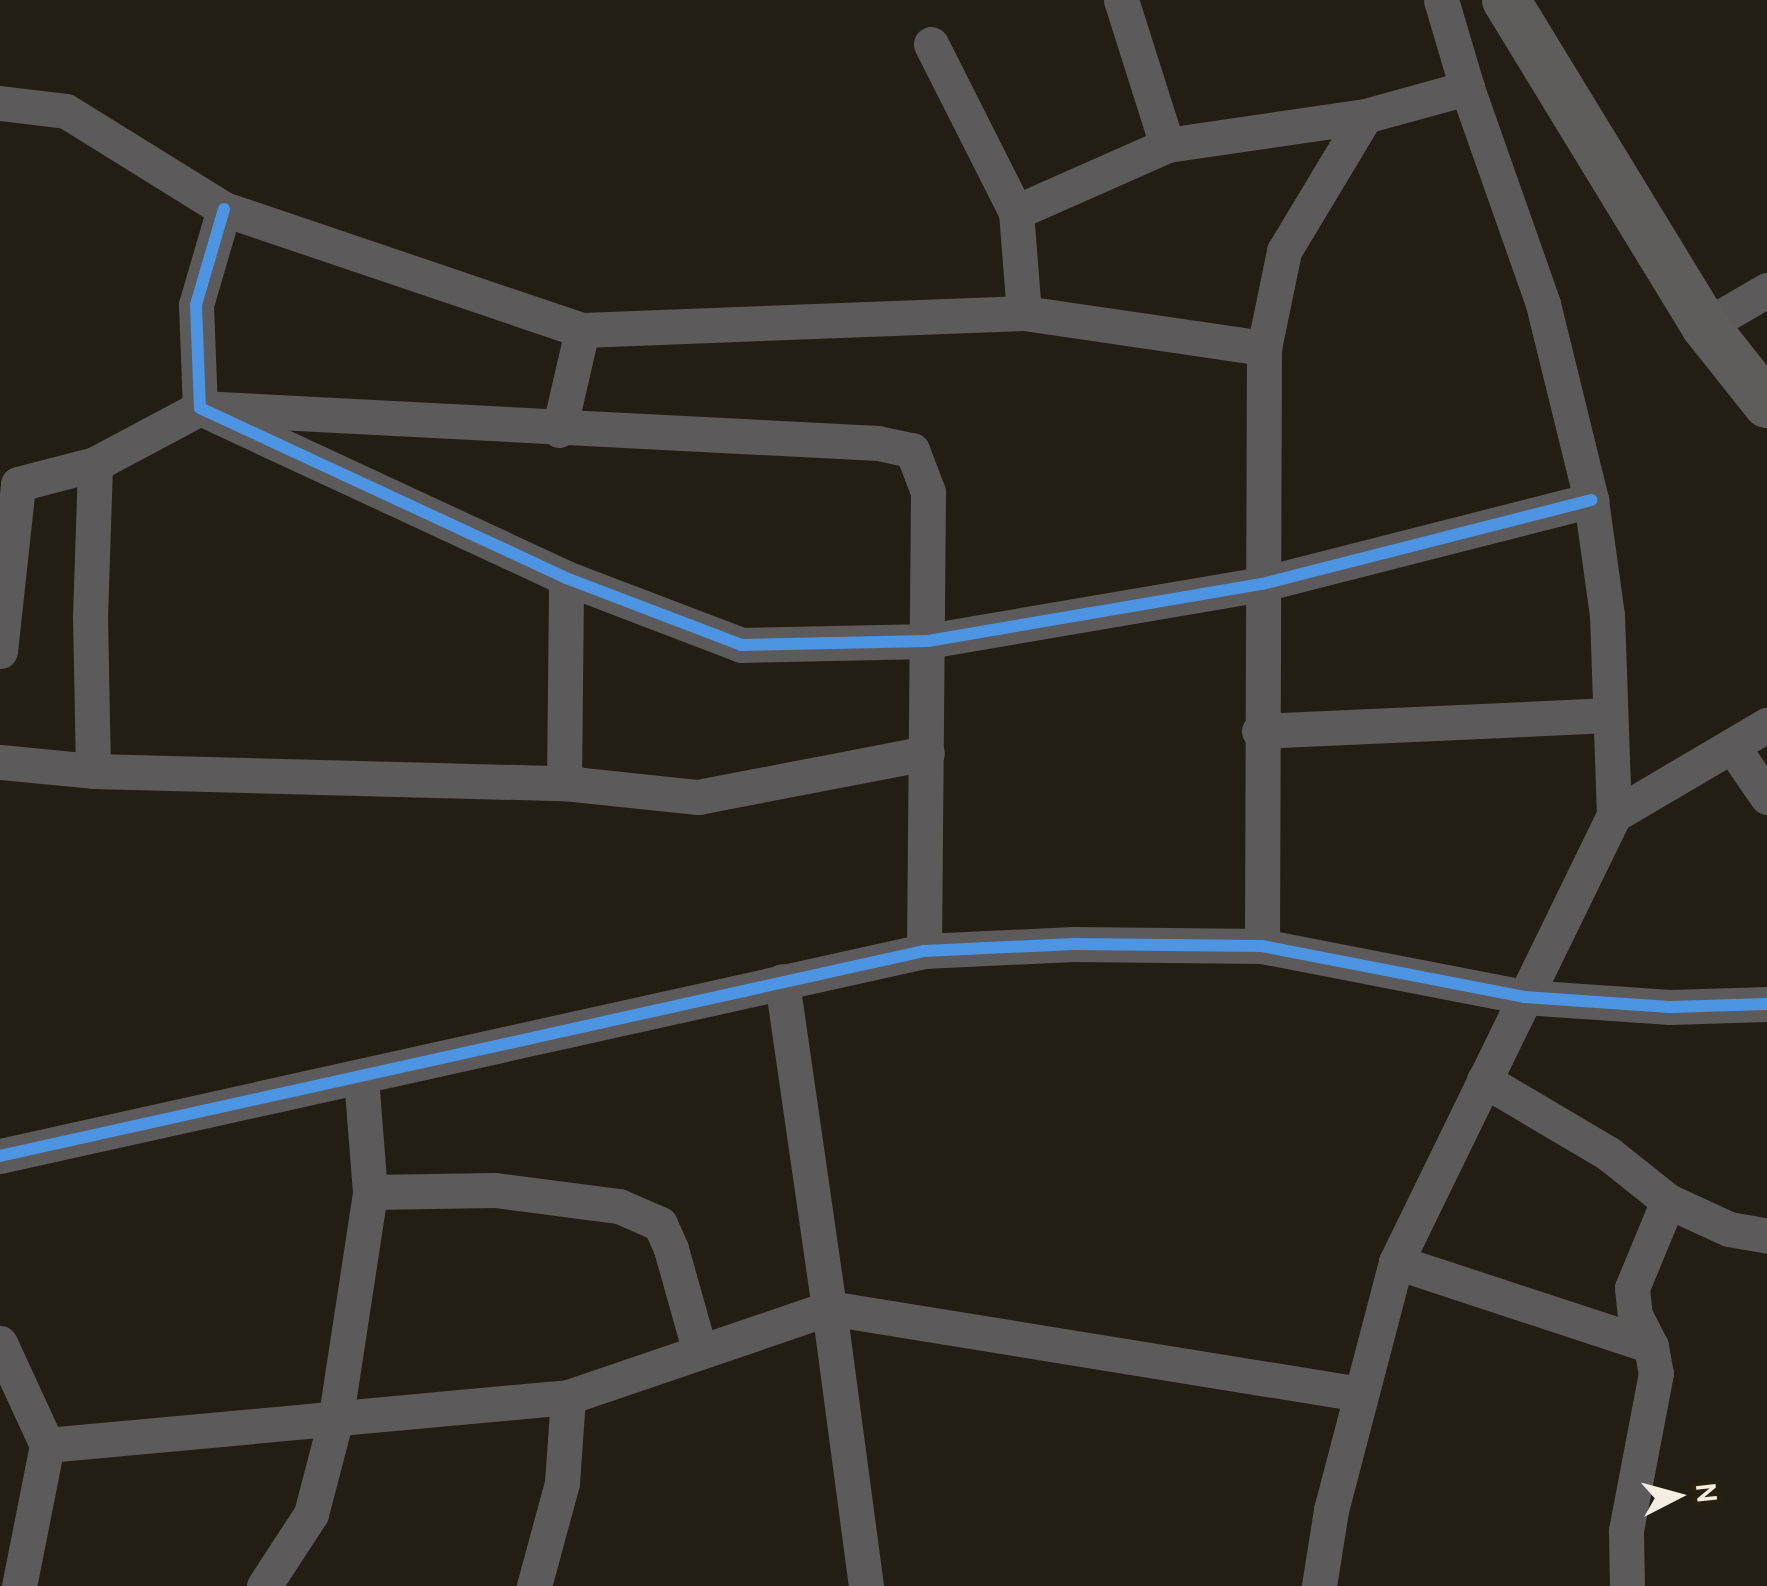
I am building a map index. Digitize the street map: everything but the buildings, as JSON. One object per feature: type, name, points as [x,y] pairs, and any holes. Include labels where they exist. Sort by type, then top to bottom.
[{"type":"main road","points":[[1506,0],[1705,326],[1767,404]]},
{"type":"street","points":[[1121,0],[1168,146]]},
{"type":"street","points":[[1319,1586],[1331,1510],[1396,1262],[1614,816],[1607,614],[1591,500],[1543,304],[1466,88],[1441,0]]},
{"type":"street","points":[[931,44],[1016,212],[1024,313]]},
{"type":"street","points":[[1016,212],[1168,146],[1365,116],[1466,88]]},
{"type":"street","points":[[0,103],[66,110],[224,209],[582,330],[1024,313],[1264,348]]},
{"type":"street","points":[[1262,946],[1259,731],[1264,348],[1284,250],[1365,116]]},
{"type":"street","points":[[200,408],[196,305],[224,209]]},
{"type":"street","points":[[1705,326],[1767,290]]},
{"type":"street","points":[[559,430],[582,330]]},
{"type":"street","points":[[200,408],[566,578],[741,645],[928,641],[1262,584],[1591,500]]},
{"type":"street","points":[[0,651],[18,484],[94,464],[200,408],[559,430],[878,443],[912,450],[928,492],[924,951]]},
{"type":"street","points":[[93,772],[90,618],[94,464]]},
{"type":"street","points":[[564,783],[566,578]]},
{"type":"street","points":[[1259,731],[1610,715]]},
{"type":"street","points":[[1614,816],[1767,725]]},
{"type":"street","points":[[1732,746],[1767,797]]},
{"type":"street","points":[[0,762],[93,772],[564,783],[698,797],[927,753]]},
{"type":"street","points":[[0,1156],[924,951],[1074,944],[1262,946],[1524,997],[1670,1007],[1767,1004]]},
{"type":"street","points":[[782,980],[866,1586]]},
{"type":"street","points":[[264,1586],[311,1514],[335,1422],[370,1192],[360,1077]]},
{"type":"street","points":[[1484,1080],[1609,1154],[1668,1201],[1729,1230],[1767,1236]]},
{"type":"street","points":[[370,1192],[495,1190],[619,1206],[660,1224],[671,1249],[700,1352]]},
{"type":"street","points":[[1627,1586],[1626,1530],[1656,1372],[1651,1346],[1635,1316],[1632,1288],[1668,1201]]},
{"type":"street","points":[[1396,1262],[1651,1346]]},
{"type":"street","points":[[47,1446],[335,1422],[568,1397],[829,1308],[1360,1394]]},
{"type":"street","points":[[0,1343],[47,1446],[19,1586]]},
{"type":"street","points":[[534,1586],[562,1482],[568,1397]]},
{"type":"cycle path","points":[[224,209],[196,305],[200,408],[566,578],[741,645],[928,641],[1262,584],[1591,500]]},
{"type":"cycle path","points":[[0,1156],[924,951],[1074,944],[1262,946],[1524,997],[1670,1007],[1767,1004]]}]
